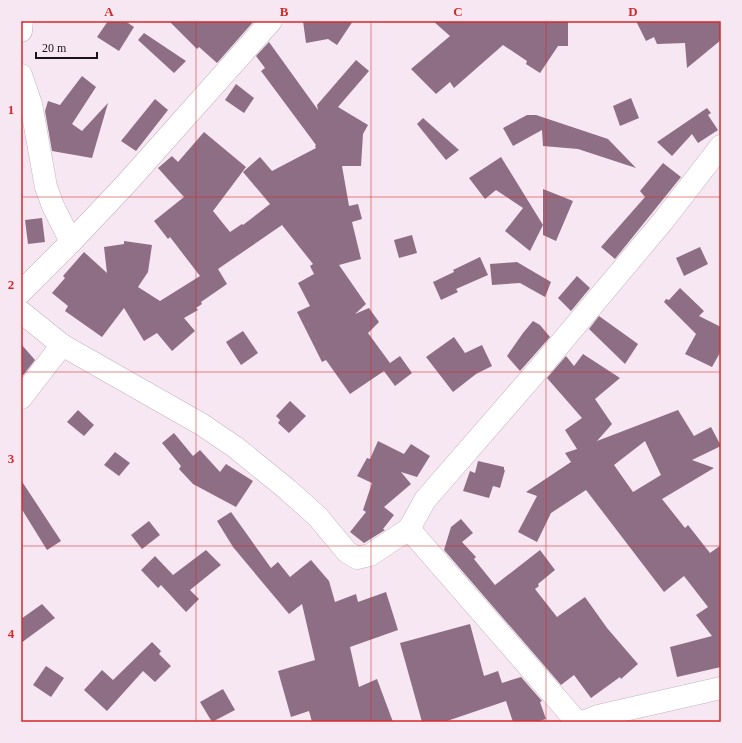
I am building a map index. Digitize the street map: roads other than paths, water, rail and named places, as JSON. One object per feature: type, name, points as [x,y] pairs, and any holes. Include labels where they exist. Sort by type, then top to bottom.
[{"type":"street","points":[[21,31],[22,21]]},
{"type":"street","points":[[21,292],[71,242],[135,174],[271,21]]},
{"type":"street","points":[[21,75],[31,104],[46,187],[53,206],[71,242]]},
{"type":"street","points":[[21,312],[62,345],[201,424],[235,447],[288,490],[318,517],[347,552],[357,558],[370,555],[409,529],[425,500],[544,363],[663,221],[721,146]]},
{"type":"street","points":[[21,398],[62,345]]},
{"type":"street","points":[[409,529],[591,721],[721,688]]}]
